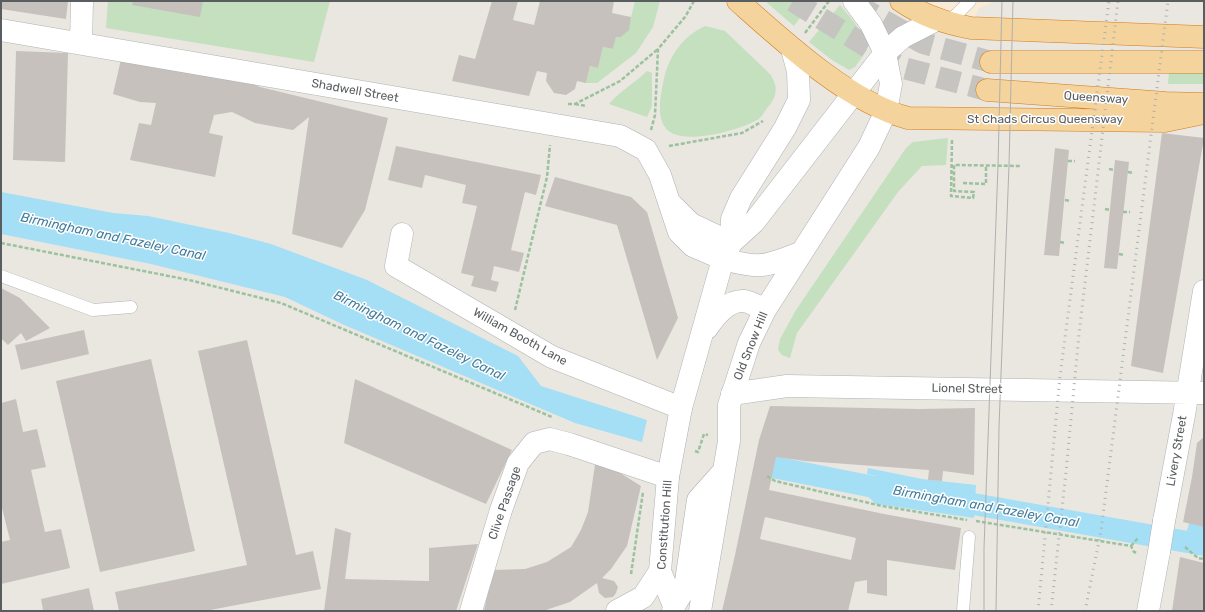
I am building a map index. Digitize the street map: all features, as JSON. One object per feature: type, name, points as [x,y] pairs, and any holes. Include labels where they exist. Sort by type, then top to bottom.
[{"type":"highway","name":"St Chads Circus Queensway","points":[[738,1],[792,49],[854,94],[886,111],[908,118],[1165,121],[1204,113]]},
{"type":"highway","points":[[901,1],[916,11],[941,21],[971,28],[1200,36]]},
{"type":"highway","points":[[991,62],[1204,62]]},
{"type":"highway","name":"Queensway","points":[[987,90],[1166,103],[1204,104]]},
{"type":"street","points":[[81,43],[82,1]]},
{"type":"street","points":[[854,1],[871,24],[885,53],[891,84],[886,111]]},
{"type":"street","points":[[727,251],[754,222],[885,53],[903,37],[941,21]]},
{"type":"street","name":"Shadwell Street","points":[[1,30],[620,136],[646,150]]},
{"type":"street","points":[[682,408],[727,251],[732,219],[741,198],[785,128],[800,100],[798,71],[792,49]]},
{"type":"street","name":"Old Snow Hill","points":[[700,611],[722,472],[729,441],[729,405],[749,343],[765,310],[800,253],[848,183],[869,147],[886,111]]},
{"type":"street","points":[[646,150],[660,175],[672,205],[680,232],[690,243],[727,251],[746,266],[764,266],[800,253]]},
{"type":"street","name":"William Booth Lane","points":[[402,234],[396,266],[552,357],[682,408]]},
{"type":"street","name":"Livery Street","points":[[1148,611],[1150,553],[1164,521],[1196,393],[1204,291]]},
{"type":"street","points":[[703,334],[716,314],[729,305],[744,301],[765,310]]},
{"type":"street","name":"Lionel Street","points":[[732,394],[787,386],[1196,393]]},
{"type":"street","name":"Constitution Hill","points":[[672,609],[660,571],[668,477],[682,408]]},
{"type":"street","name":"Clive Passage","points":[[471,611],[501,510],[518,463],[534,443],[550,439],[668,477]]},
{"type":"street","name":"Constitution Hill","points":[[672,609],[685,588],[698,500],[722,472]]},
{"type":"street","points":[[616,611],[643,597],[660,571]]},
{"type":"lane","points":[[941,21],[957,14],[970,1]]},
{"type":"lane","points":[[1,276],[93,310],[131,307]]},
{"type":"lane","points":[[963,611],[969,537]]},
{"type":"path","points":[[509,333],[547,177],[550,140],[540,138],[549,104],[575,104],[620,81],[658,49],[685,17],[694,1]]},
{"type":"path","points":[[792,49],[827,2],[822,1]]},
{"type":"path","points":[[658,49],[656,115],[646,150],[742,133],[765,120]]},
{"type":"path","points":[[952,132],[951,196],[974,198],[974,192],[954,191],[954,165],[986,164],[1021,166]]},
{"type":"path","points":[[1068,161],[1075,162]]},
{"type":"path","points":[[963,183],[986,184],[986,164]]},
{"type":"path","points":[[1109,169],[1114,170]]},
{"type":"path","points":[[1128,172],[1134,173]]},
{"type":"path","points":[[1064,200],[1071,201]]},
{"type":"path","points":[[1105,209],[1110,210]]},
{"type":"path","points":[[1123,212],[1130,212]]},
{"type":"path","points":[[1060,242],[1066,244]]},
{"type":"path","points":[[1,243],[189,280],[281,303],[541,413]]},
{"type":"path","points":[[1119,254],[1125,255]]},
{"type":"path","points":[[636,601],[630,581],[646,470]]},
{"type":"path","points":[[767,476],[775,481],[882,506],[1131,546]]},
{"type":"path","points":[[1131,546],[1138,538]]},
{"type":"path","points":[[1131,546],[1134,552],[1150,553]]},
{"type":"path","points":[[1186,547],[1198,558],[1204,559]]},
{"type":"shaded area","points":[[901,1],[996,1],[979,8],[971,28]]},
{"type":"green space","points":[[108,1],[330,1],[314,62],[106,28]]},
{"type":"green space","points":[[635,1],[660,1],[653,27],[636,53],[597,83],[586,83],[590,66],[598,68],[603,47],[613,49],[616,37],[621,37],[628,30]]},
{"type":"green space","points":[[765,1],[813,1],[794,26]]},
{"type":"green space","points":[[840,5],[860,31],[867,50],[855,67],[849,70],[832,60],[809,42]]},
{"type":"green space","points":[[705,26],[725,31],[770,74],[776,89],[772,102],[760,118],[749,124],[710,135],[695,137],[682,136],[672,133],[662,122],[660,104],[663,85],[669,62],[673,55],[690,35]]},
{"type":"green space","points":[[647,71],[652,73],[652,106],[647,117],[609,104],[618,95]]},
{"type":"green space","points":[[1169,72],[1204,72],[1204,84],[1168,84]]},
{"type":"green space","points":[[948,138],[946,165],[922,166],[898,192],[797,333],[790,358],[782,355],[778,350],[780,339],[796,310],[906,148],[913,142]]},
{"type":"water","points":[[1,192],[113,213],[148,216],[229,233],[271,244],[367,280],[518,356],[541,386],[647,420],[642,442],[575,423],[342,324],[285,297],[151,264],[1,234]]},
{"type":"water","points":[[868,468],[922,479],[976,485],[974,518],[876,504],[854,483],[875,480],[876,476],[867,474]]},
{"type":"water","points":[[1190,519],[1204,522],[1204,534],[1187,531]]},
{"type":"building","points":[[1,1],[68,1],[66,19],[1,9]]},
{"type":"building","points":[[133,1],[203,1],[200,17],[132,5]]},
{"type":"building","points":[[492,1],[518,1],[513,20],[534,25],[540,1],[614,1],[612,13],[631,17],[629,30],[621,37],[616,37],[613,49],[603,47],[598,68],[590,66],[586,83],[577,81],[575,89],[566,95],[554,93],[546,81],[547,73],[537,71],[529,96],[452,81],[459,55],[475,59]]},
{"type":"building","points":[[16,51],[68,53],[65,162],[13,160]]},
{"type":"building","points":[[122,55],[235,75],[260,87],[388,118],[365,210],[342,248],[292,234],[309,117],[293,130],[255,123],[232,112],[214,115],[209,133],[223,136],[215,177],[130,160],[139,123],[151,125],[156,103],[140,102],[113,94]]},
{"type":"building","points":[[1162,133],[1204,138],[1163,373],[1131,366]]},
{"type":"building","points":[[396,146],[541,175],[536,195],[525,192],[511,250],[524,253],[519,272],[494,266],[491,280],[499,282],[496,292],[471,286],[474,276],[461,273],[477,206],[462,203],[466,185],[425,175],[422,188],[388,180]]},
{"type":"building","points":[[1055,148],[1069,150],[1059,256],[1044,255]]},
{"type":"building","points":[[1115,160],[1129,162],[1117,269],[1104,268]]},
{"type":"building","points":[[555,177],[631,197],[647,212],[678,318],[657,360],[617,225],[545,206]]},
{"type":"building","points":[[1,288],[20,298],[50,328],[26,341],[21,333],[8,345],[1,338]]},
{"type":"building","points":[[84,330],[89,354],[21,370],[15,345]]},
{"type":"building","points":[[247,340],[296,555],[313,551],[321,589],[205,611],[119,611],[115,592],[247,565],[198,351]]},
{"type":"building","points":[[151,359],[195,551],[100,572],[56,381]]},
{"type":"building","points":[[355,379],[512,450],[486,504],[344,443]]},
{"type":"building","points":[[16,399],[23,432],[37,429],[46,467],[31,470],[45,532],[61,529],[70,568],[1,584],[1,542],[10,540],[1,504],[1,403]]},
{"type":"building","points":[[770,406],[919,409],[975,408],[974,475],[943,471],[942,481],[928,480],[929,470],[805,461],[776,457],[769,490],[884,514],[961,528],[955,570],[887,560],[887,596],[867,593],[867,580],[855,582],[848,611],[722,611],[759,440]],"holes":[[[765,517],[856,538],[851,560],[760,539]]]},
{"type":"building","points":[[1204,437],[1204,527],[1183,522],[1197,443]]},
{"type":"building","points":[[596,458],[641,486],[627,546],[611,569],[602,578],[614,581],[618,587],[616,593],[613,597],[605,598],[599,593],[597,583],[570,602],[543,611],[484,611],[493,570],[525,569],[547,562],[571,547],[581,530],[588,512]]},
{"type":"building","points":[[335,528],[351,533],[345,579],[429,581],[429,548],[478,544],[456,611],[324,611]]},
{"type":"building","points":[[1180,557],[1204,563],[1204,611],[1172,611]]},
{"type":"building","points":[[89,588],[94,611],[40,611],[43,610],[41,599]]},
{"type":"waterway","name":"Birmingham and Fazeley Canal","points":[[768,466],[884,489]]},
{"type":"waterway","name":"Birmingham and Fazeley Canal","points":[[945,499],[1204,545]]},
{"type":"tunnel","points":[[793,1],[900,67],[987,90]]},
{"type":"tunnel","points":[[855,4],[923,43],[991,62]]},
{"type":"tram line","points":[[984,611],[984,548],[998,165],[1002,1]]},
{"type":"tram line","points":[[996,611],[999,427],[1009,165],[1013,1]]},
{"type":"railway","points":[[1038,611],[1060,376],[1109,1]]},
{"type":"railway","points":[[1051,611],[1079,334],[1118,1]]},
{"type":"railway","points":[[1085,611],[1101,531],[1168,1]]}]
